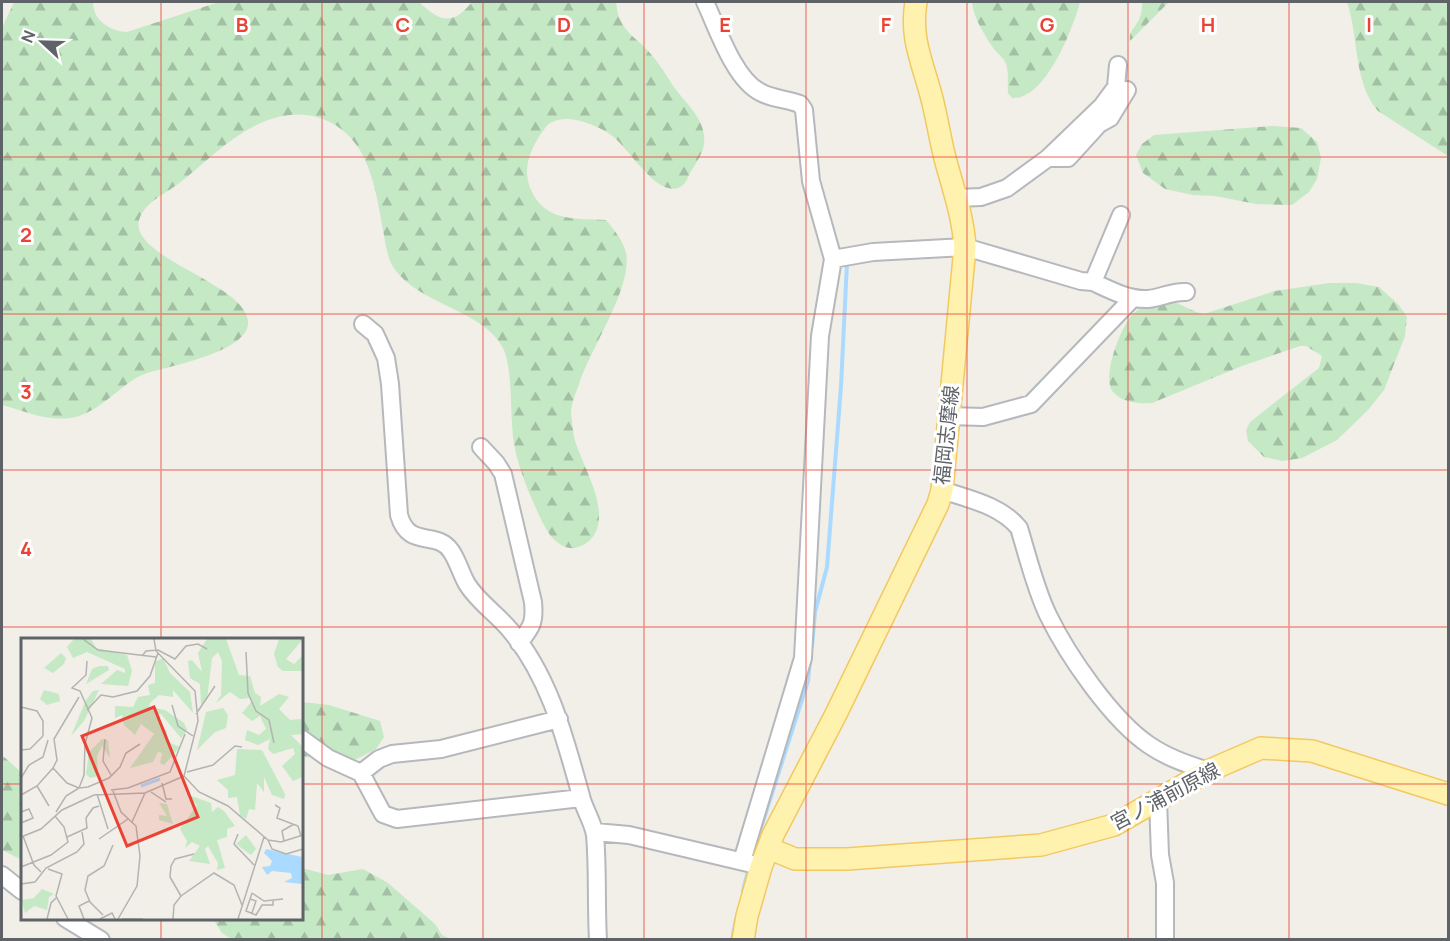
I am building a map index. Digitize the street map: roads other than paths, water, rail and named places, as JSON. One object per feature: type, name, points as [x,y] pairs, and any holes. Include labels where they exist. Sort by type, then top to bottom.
[{"type":"main road","name":"福岡志摩線","points":[[743,939],[757,859],[914,553],[938,504],[942,490],[965,247],[964,228],[931,96],[915,44],[913,20],[916,2]]},
{"type":"main road","name":"宮ノ浦前原線","points":[[757,859],[848,859],[1041,845],[1114,825],[1208,771],[1261,748],[1312,751],[1449,794]]},
{"type":"street","points":[[595,832],[629,835],[757,859],[802,658],[820,336],[833,259],[811,181],[804,110],[800,104],[760,92],[751,86],[741,74],[727,49],[705,2]]},
{"type":"street","points":[[957,198],[981,197],[1007,188],[1048,158],[1102,106],[1116,87],[1118,66]]},
{"type":"street","points":[[1048,158],[1068,158],[1072,155],[1099,124],[1110,118],[1127,90]]},
{"type":"street","points":[[1093,282],[1121,216]]},
{"type":"street","points":[[833,259],[873,252],[965,247],[1081,281],[1093,282],[1133,298],[1149,299],[1174,291],[1186,292]]},
{"type":"street","points":[[948,416],[982,417],[1031,404],[1133,298]]},
{"type":"street","points":[[363,324],[375,334],[386,358],[390,384],[399,515],[402,525],[413,535],[447,546],[452,552],[467,584],[510,630],[519,643],[537,672],[559,719],[581,798],[595,832],[598,939]]},
{"type":"street","points":[[481,447],[503,474],[532,602],[534,618],[531,628],[519,643]]},
{"type":"street","points":[[942,490],[988,506],[1013,521],[1019,528],[1048,615],[1066,648],[1107,704],[1131,731],[1147,744],[1179,762],[1208,771]]},
{"type":"street","points":[[361,773],[379,759],[392,754],[441,748],[559,719]]},
{"type":"street","points":[[303,740],[328,758],[361,773],[383,814],[397,819],[581,798]]},
{"type":"street","points":[[1158,800],[1160,855],[1165,883],[1165,939]]},
{"type":"street","points":[[2,875],[21,890]]},
{"type":"street","points":[[68,920],[101,939]]},
{"type":"waterway","points":[[812,646],[815,612],[827,567],[841,386],[847,263]]},
{"type":"waterway","points":[[760,831],[808,681],[810,660]]},
{"type":"waterway","points":[[743,891],[749,867]]},
{"type":"waterway","points":[[732,940],[736,919]]}]
